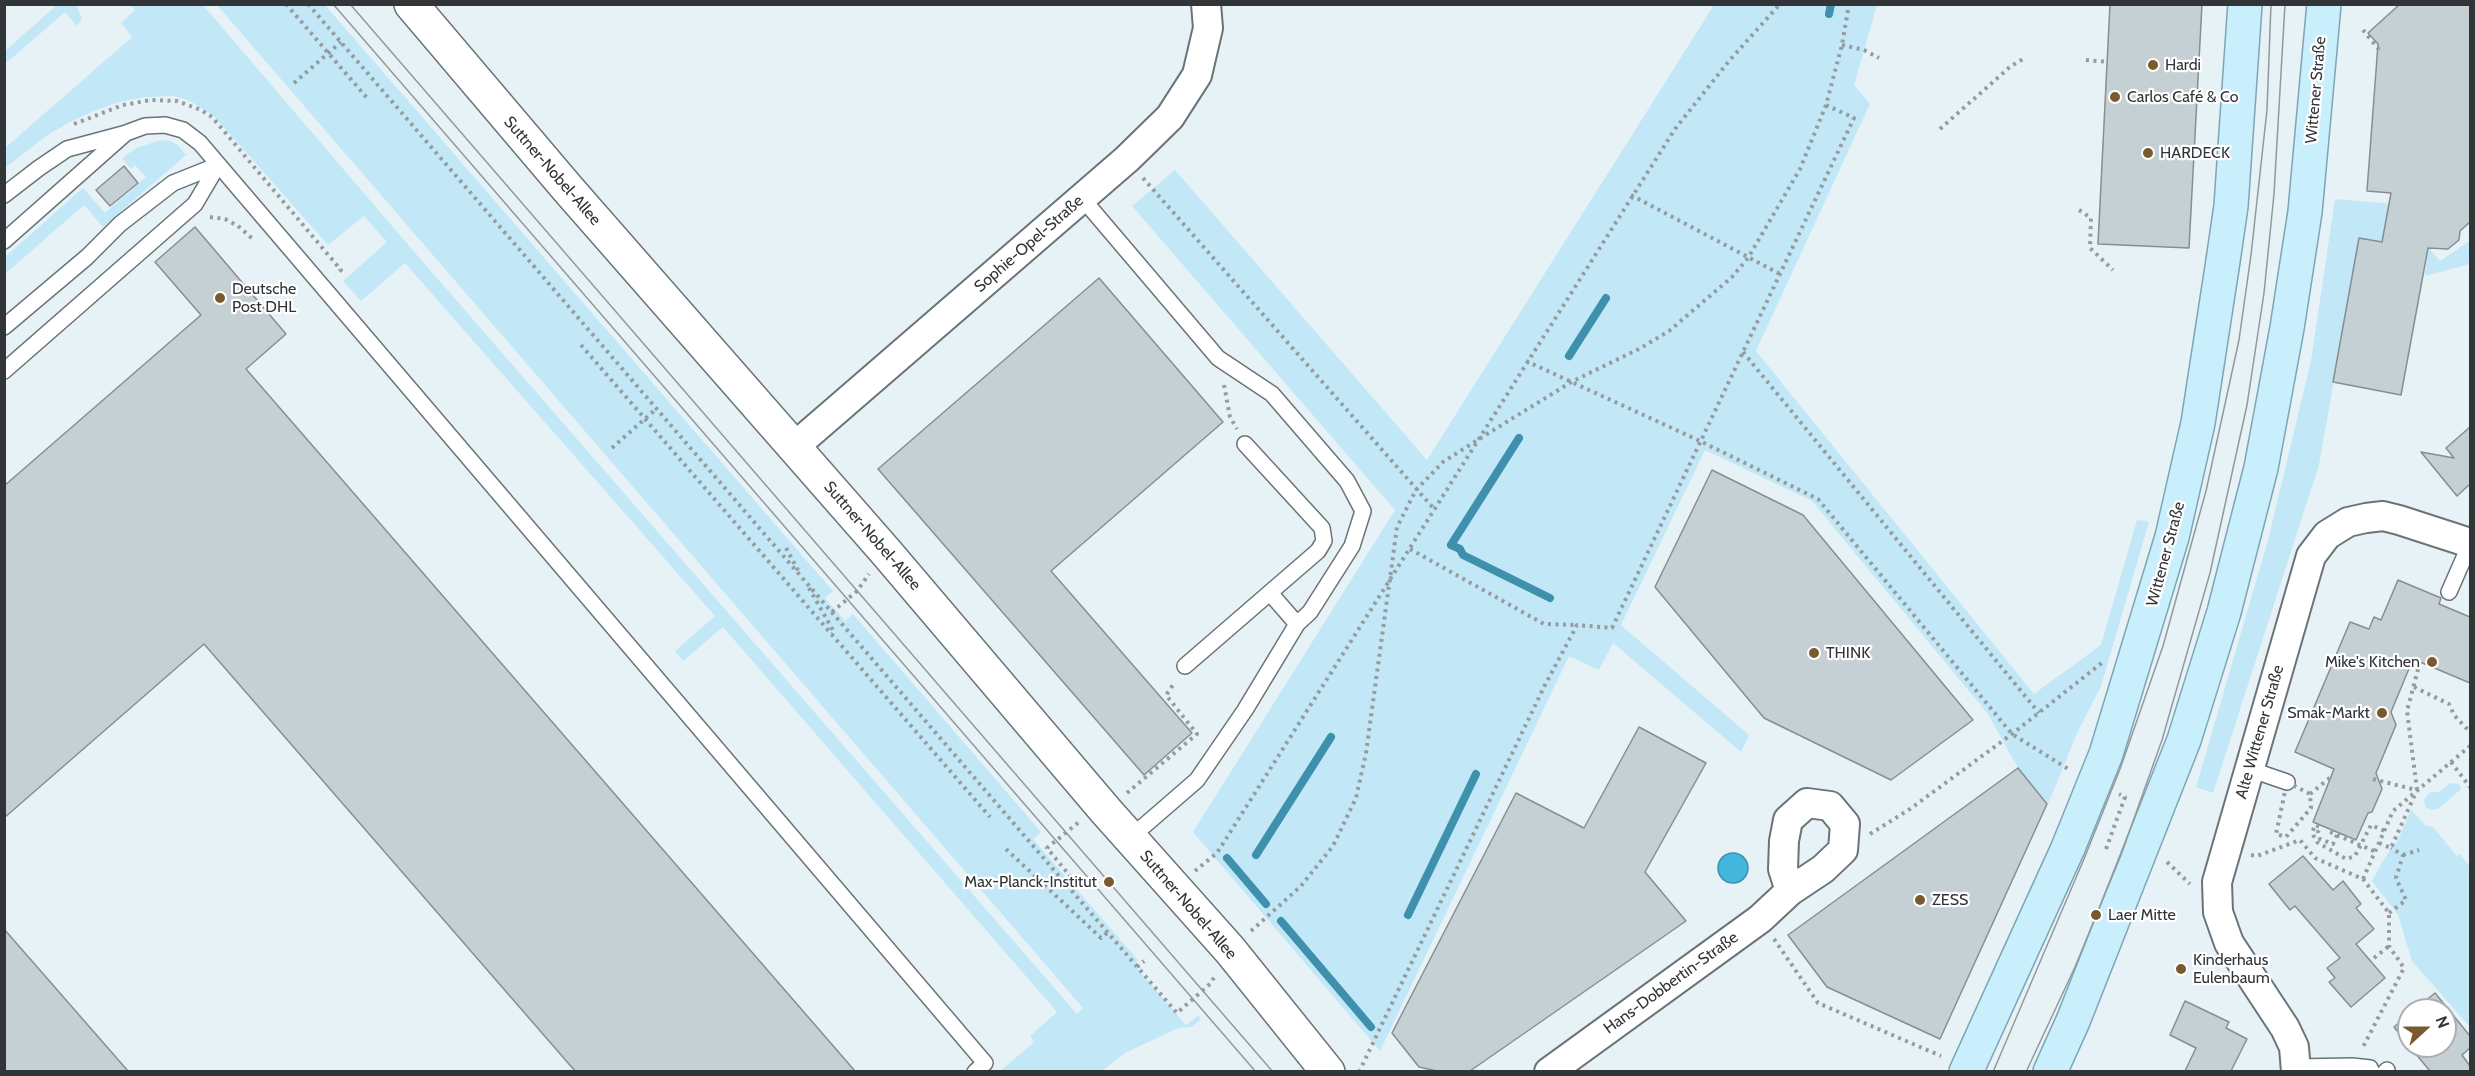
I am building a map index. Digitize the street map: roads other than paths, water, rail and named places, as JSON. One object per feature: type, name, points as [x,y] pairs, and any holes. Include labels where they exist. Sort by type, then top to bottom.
[{"type":"main road","name":"Wittener Straße","points":[[1967,1069],[2068,848],[2106,754],[2172,537],[2198,423],[2222,272],[2231,206],[2245,4]]},
{"type":"main road","name":"Wittener Straße","points":[[2050,1071],[2184,740],[2224,612],[2261,468],[2287,328],[2305,212],[2324,4]]},
{"type":"street","name":"Suttner-Nobel-Allee","points":[[411,4],[568,189],[886,552],[1173,888],[1230,950],[1328,1071]]},
{"type":"street","name":"Sophie-Opel-Straße","points":[[794,447],[1127,159],[1170,117],[1197,75],[1208,28],[1206,4]]},
{"type":"street","name":"Alte Wittener Straße","points":[[2296,1069],[2294,1047],[2285,1028],[2240,964],[2229,943],[2218,912],[2217,882],[2311,556],[2327,535],[2348,522],[2383,516],[2470,544]]},
{"type":"street","name":"Hans-Dobbertin-Straße","points":[[1549,1071],[1760,919],[1790,891],[1823,869],[1844,850],[1845,824],[1830,806],[1807,803],[1788,820],[1784,841],[1784,869],[1790,891]]},
{"type":"lane","points":[[4,195],[67,149],[145,126],[165,125],[183,130],[200,143],[985,1063],[975,1071]]},
{"type":"lane","points":[[4,241],[126,133]]},
{"type":"lane","points":[[4,327],[87,257],[120,224],[173,183],[218,165]]},
{"type":"lane","points":[[4,370],[195,204],[218,165]]},
{"type":"lane","points":[[1082,198],[1218,358],[1272,394],[1347,481],[1363,511],[1352,546],[1310,612],[1297,624],[1245,710],[1197,780],[1130,838]]},
{"type":"lane","points":[[1185,666],[1318,551],[1324,541],[1322,528],[1245,444]]},
{"type":"lane","points":[[2449,592],[2470,544]]},
{"type":"lane","points":[[1270,593],[1297,624]]},
{"type":"lane","points":[[2249,769],[2287,782]]},
{"type":"lane","name":"Alte Wittener Straße","points":[[2296,1069],[2352,1066],[2381,1071]]},
{"type":"water","points":[[1733,853],[1744,857],[1748,868],[1744,879],[1733,883],[1722,879],[1718,868],[1722,857]]},
{"type":"waterway","points":[[1829,14],[1831,4]]},
{"type":"waterway","points":[[1569,356],[1606,298]]},
{"type":"waterway","points":[[1519,438],[1451,545],[1460,549],[1463,555],[1550,598]]},
{"type":"waterway","points":[[1256,855],[1331,737]]},
{"type":"waterway","points":[[1408,915],[1476,774]]},
{"type":"waterway","points":[[1227,858],[1266,904]]},
{"type":"waterway","points":[[1281,921],[1371,1027]]},
{"type":"tram line","points":[[333,4],[1256,1072]]},
{"type":"tram line","points":[[350,4],[1273,1072]]},
{"type":"tram line","points":[[1993,1072],[2120,769],[2163,646],[2206,491],[2239,340],[2251,255],[2267,110],[2271,4]]},
{"type":"tram line","points":[[2026,1072],[2075,967],[2121,855],[2162,740],[2210,573],[2247,405],[2264,293],[2274,194],[2285,4]]},
{"type":"place","name":"Hardi","points":[[2153,65]]},
{"type":"place","name":"Carlos Café & Co","points":[[2115,97]]},
{"type":"place","name":"HARDECK","points":[[2148,153]]},
{"type":"place","name":"Deutsche Post DHL","points":[[220,298]]},
{"type":"place","name":"THINK","points":[[1814,653]]},
{"type":"place","name":"Mike's Kitchen","points":[[2432,662]]},
{"type":"place","name":"Smak-Markt","points":[[2382,713]]},
{"type":"place","name":"Max-Planck-Institut","points":[[1109,882]]},
{"type":"place","name":"ZESS","points":[[1920,900]]},
{"type":"place","name":"Laer Mitte","points":[[2096,915]]},
{"type":"place","name":"Kinderhaus Eulenbaum","points":[[2181,969]]}]
